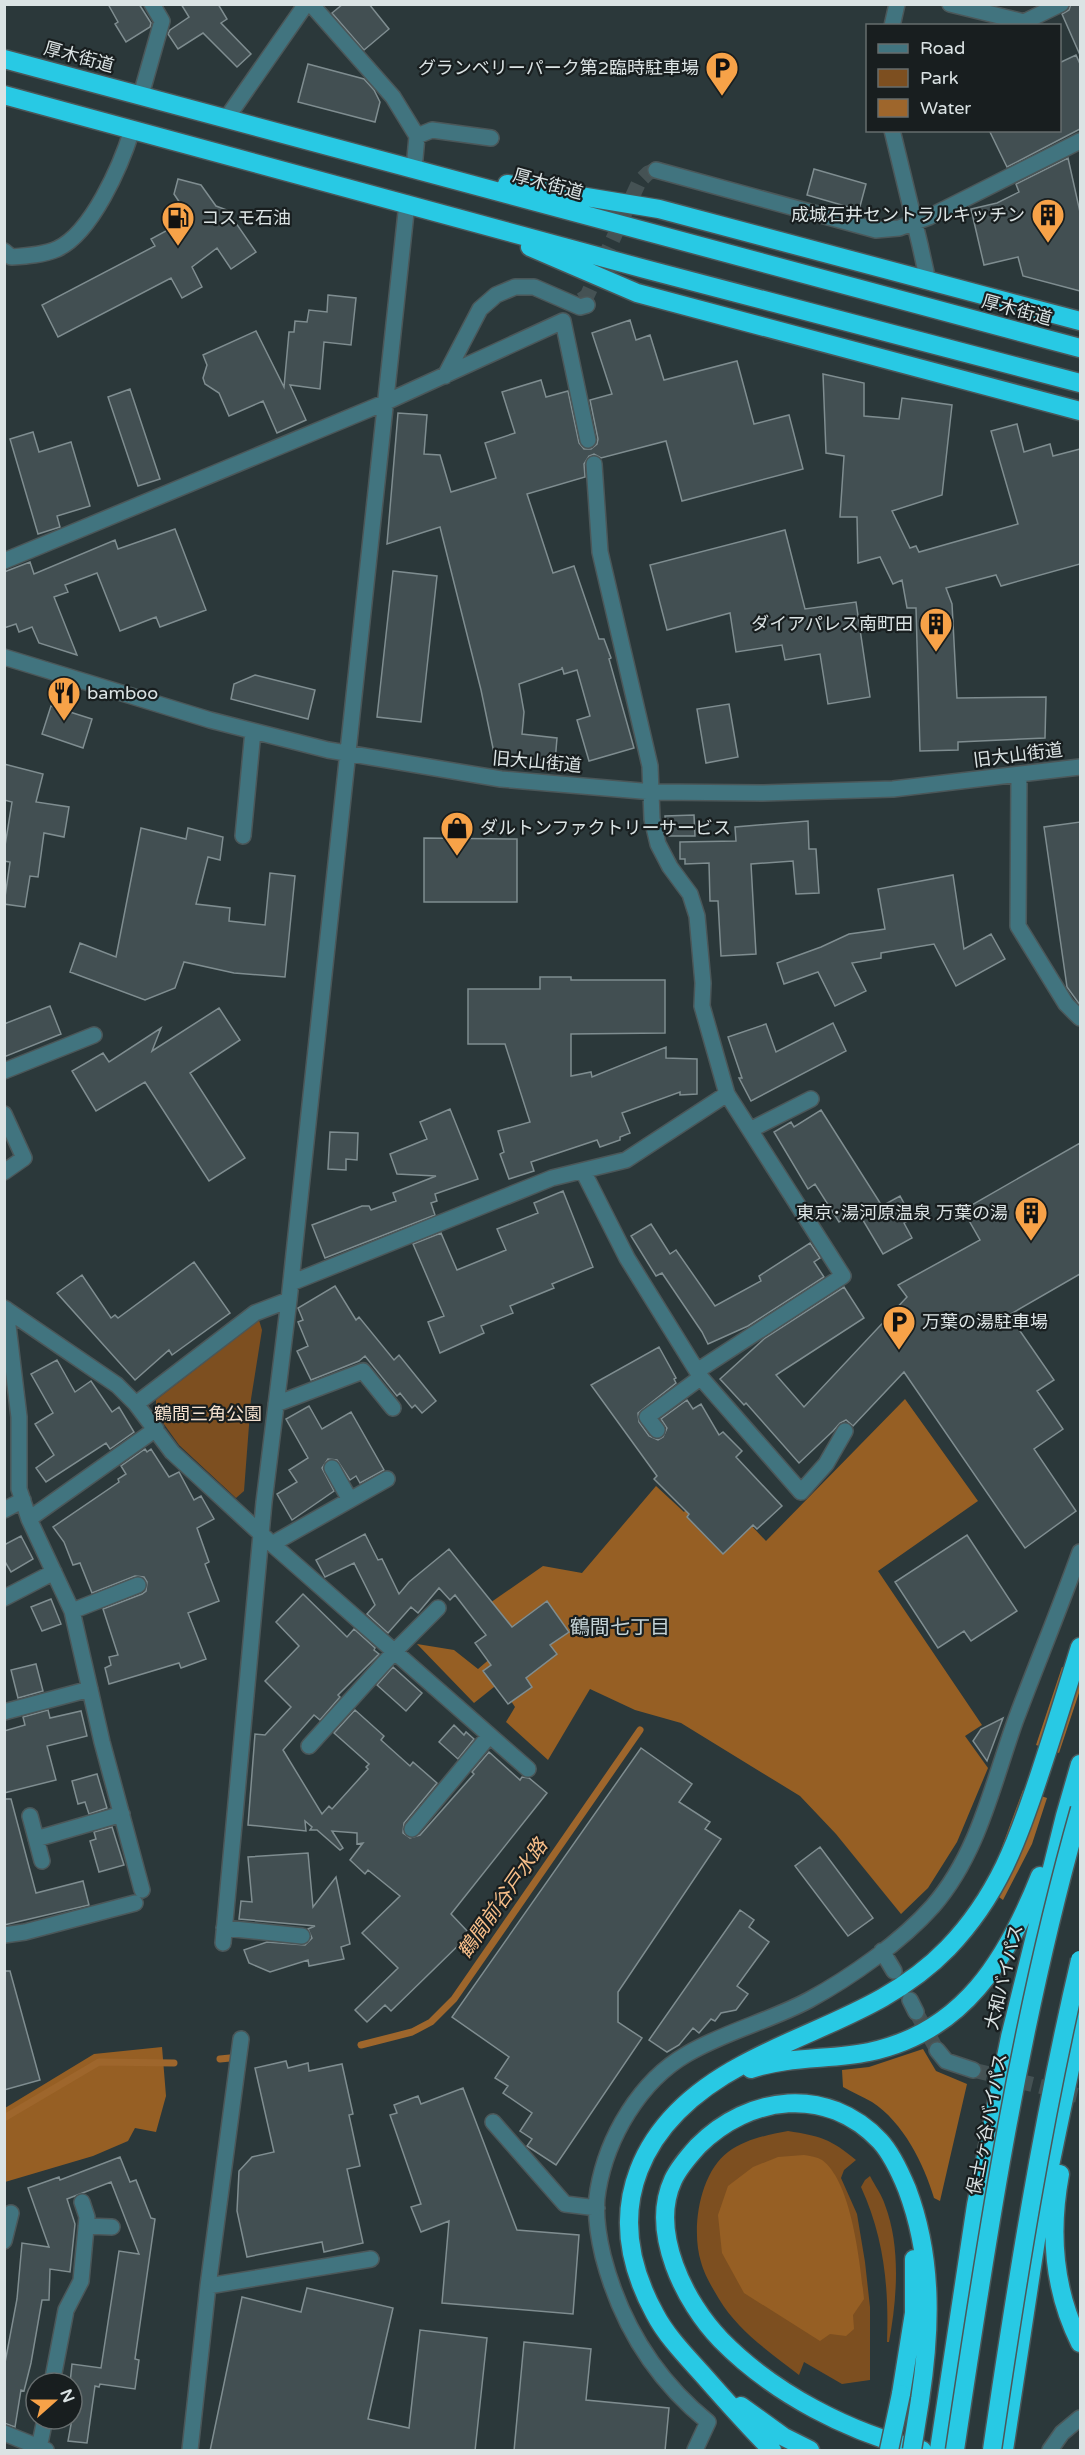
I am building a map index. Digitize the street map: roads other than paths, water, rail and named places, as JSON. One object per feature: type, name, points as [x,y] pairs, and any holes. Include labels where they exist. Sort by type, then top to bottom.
[{"type":"highway","name":"厚木街道","points":[[4,59],[1080,348]]},
{"type":"highway","points":[[4,95],[645,269],[1080,383]]},
{"type":"highway","points":[[414,169],[659,209],[1080,321]]},
{"type":"highway","points":[[471,221],[637,293],[1080,411]]},
{"type":"highway","points":[[772,2451],[678,2348],[655,2315],[637,2274],[629,2234],[630,2194],[641,2164],[656,2137],[681,2108],[710,2085],[741,2066],[826,2028],[890,1994],[945,1951],[968,1926],[999,1881],[1017,1841],[1080,1647]]},
{"type":"highway","name":"大和バイパス","points":[[939,2451],[985,2160],[1010,2037],[1072,1812],[1080,1764]]},
{"type":"highway","points":[[710,2085],[754,2068],[784,2061],[869,2052],[912,2039],[943,2021],[969,2000],[990,1975],[1031,1899],[1072,1812]]},
{"type":"highway","name":"保土ヶ谷バイパス","points":[[955,2451],[992,2207],[1072,1812]]},
{"type":"highway","points":[[992,2451],[1028,2213],[1060,2047],[1080,1960]]},
{"type":"highway","points":[[1004,2451],[1040,2214],[1080,2021]]},
{"type":"highway","points":[[1080,2073],[1057,2194],[1053,2232],[1060,2291],[1080,2343]]},
{"type":"highway","points":[[912,2451],[920,2400],[926,2357],[929,2315],[926,2267],[911,2200],[899,2168],[880,2141],[856,2122],[830,2108],[800,2103],[776,2104],[753,2109],[733,2119],[711,2134],[687,2158],[673,2181],[667,2203],[666,2233],[687,2297],[708,2326],[732,2351],[765,2378],[799,2400],[850,2425],[922,2451]]},
{"type":"highway","points":[[889,2451],[902,2394],[914,2313],[915,2272],[911,2200]]},
{"type":"highway","points":[[706,2379],[757,2419],[810,2451]]},
{"type":"street","points":[[141,96],[162,21],[152,4]]},
{"type":"street","points":[[226,118],[306,4]]},
{"type":"street","points":[[311,4],[393,97],[417,136],[414,169]]},
{"type":"street","points":[[892,24],[897,4]]},
{"type":"street","points":[[950,4],[1024,22],[1061,4]]},
{"type":"street","points":[[4,250],[11,257],[29,256],[58,248],[79,231],[123,161],[132,130]]},
{"type":"street","points":[[417,136],[432,130],[491,138]]},
{"type":"street","points":[[892,132],[926,272],[925,281]]},
{"type":"street","points":[[660,173],[876,230],[887,230],[915,222],[1080,141]]},
{"type":"street","points":[[302,1936],[224,1936],[267,1539],[276,1404],[407,203]]},
{"type":"street","points":[[445,376],[480,309],[496,295],[514,287],[534,288],[580,307],[584,302]]},
{"type":"street","points":[[4,561],[384,403],[563,321],[588,440]]},
{"type":"street","points":[[594,464],[600,552],[650,766],[653,792],[652,819],[658,844],[670,867],[690,894],[697,916],[703,983],[702,1006],[727,1094],[843,1276],[698,1374],[647,1417],[657,1430]]},
{"type":"street","name":"旧大山街道","points":[[4,657],[253,731],[348,755],[501,780],[653,792],[763,793],[893,789],[1080,767]]},
{"type":"street","points":[[243,836],[253,731]]},
{"type":"street","points":[[1019,775],[1018,926],[1066,1004],[1080,1018]]},
{"type":"street","points":[[4,1071],[94,1035]]},
{"type":"street","points":[[291,1283],[552,1178],[626,1160],[727,1094]]},
{"type":"street","points":[[750,1130],[811,1100]]},
{"type":"street","points":[[4,1114],[24,1158],[4,1172]]},
{"type":"street","points":[[583,1171],[627,1258],[698,1374],[801,1492],[826,1464],[845,1431]]},
{"type":"street","points":[[136,1404],[255,1314],[289,1300]]},
{"type":"street","points":[[5,1308],[117,1385],[136,1404],[172,1452],[528,1769]]},
{"type":"street","points":[[4,1935],[25,1932],[139,1897],[122,1814],[72,1611],[29,1519],[20,1489],[19,1417],[5,1308]]},
{"type":"street","points":[[276,1404],[363,1371],[393,1408]]},
{"type":"street","points":[[29,1519],[156,1429]]},
{"type":"street","points":[[332,1468],[350,1500]]},
{"type":"street","points":[[267,1539],[350,1500],[387,1479]]},
{"type":"street","points":[[4,1510],[23,1500]]},
{"type":"street","points":[[695,2451],[708,2422],[671,2390],[632,2332],[611,2286],[599,2239],[597,2208],[598,2190],[611,2147],[629,2111],[654,2079],[684,2055],[711,2041],[810,1999],[882,1951],[933,1906],[966,1856],[1080,1552]]},
{"type":"street","points":[[4,1598],[54,1572]]},
{"type":"street","points":[[72,1611],[138,1586]]},
{"type":"street","points":[[309,1746],[394,1652],[438,1608]]},
{"type":"street","points":[[4,1712],[90,1689]]},
{"type":"street","points":[[412,1829],[489,1736]]},
{"type":"street","points":[[36,1839],[122,1814]]},
{"type":"street","points":[[30,1816],[42,1861]]},
{"type":"street","points":[[882,1951],[894,1971]]},
{"type":"street","points":[[190,2451],[208,2286],[242,2039]]},
{"type":"street","points":[[937,2050],[946,2061],[973,2070]]},
{"type":"street","points":[[493,2122],[565,2204],[597,2208]]},
{"type":"street","points":[[54,2371],[66,2310],[81,2281],[87,2217],[82,2202]]},
{"type":"street","points":[[4,2241],[11,2213]]},
{"type":"street","points":[[86,2226],[112,2227]]},
{"type":"street","points":[[208,2286],[371,2259]]},
{"type":"street","points":[[1050,2451],[1062,2433],[1080,2418]]},
{"type":"street","points":[[4,2433],[43,2449],[44,2431]]},
{"type":"water","points":[[1062,1667],[1080,1673],[1080,1690],[1059,1753],[1036,1745]]},
{"type":"water","points":[[1023,1790],[1047,1798],[1032,1844],[1003,1900],[983,1885],[996,1863]]},
{"type":"waterway","name":"鶴間前谷戸水路","points":[[361,2045],[412,2032],[431,2022],[454,1999],[640,1730]]},
{"type":"waterway","name":"鶴間前谷戸水路","points":[[220,2059],[230,2058]]},
{"type":"waterway","name":"鶴間前谷戸水路","points":[[4,2118],[99,2062],[174,2063]]},
{"type":"tunnel","points":[[581,300],[587,296],[639,182],[648,173],[656,170]]},
{"type":"tunnel","points":[[916,2012],[937,2050]]},
{"type":"tunnel","points":[[973,2070],[1080,2096]]},
{"type":"place","name":"グランベリーパーク第2臨時駐車場","points":[[722,97]]},
{"type":"place","name":"成城石井セントラルキッチン","points":[[1048,244]]},
{"type":"place","name":"コスモ石油","points":[[178,247]]},
{"type":"place","name":"ダイアパレス南町田","points":[[936,653]]},
{"type":"place","name":"bamboo","points":[[64,722]]},
{"type":"place","name":"ダルトンファクトリーサービス","points":[[457,857]]},
{"type":"place","name":"東京･湯河原温泉 万葉の湯","points":[[1031,1242]]},
{"type":"place","name":"万葉の湯駐車場","points":[[899,1351]]},
{"type":"district","name":"鶴間七丁目","points":[[620,1628]]},
{"type":"park label","name":"鶴間三角公園","points":[[208,1414]]}]
